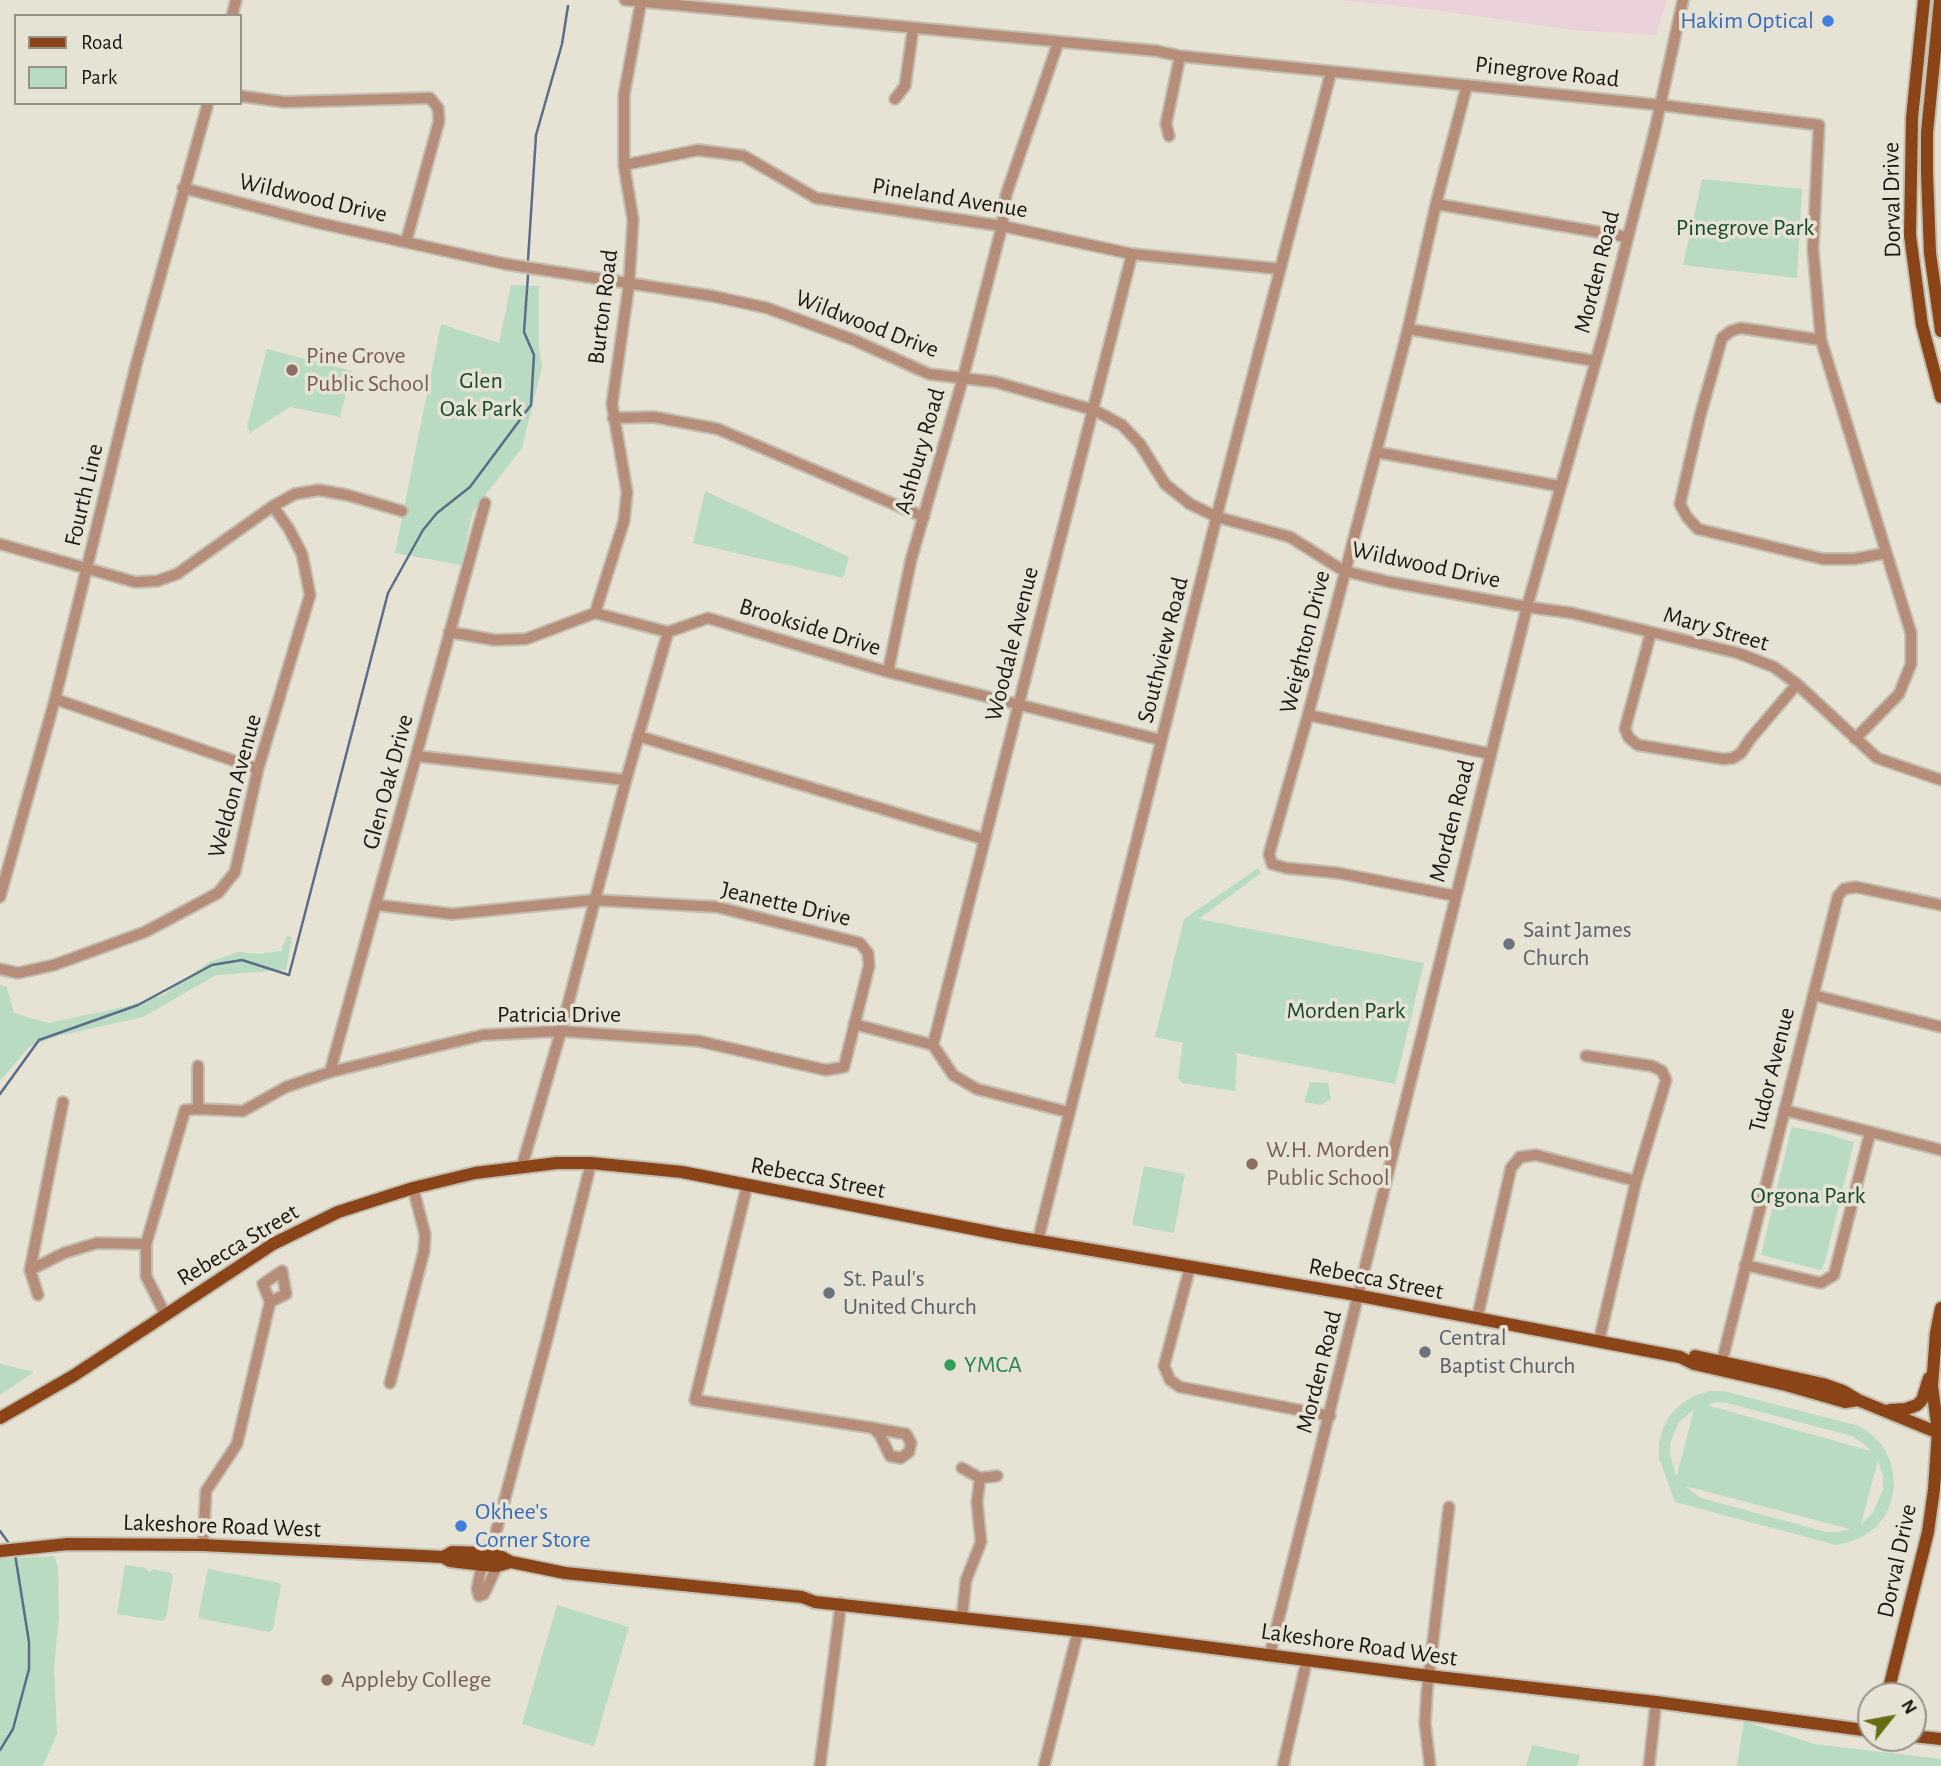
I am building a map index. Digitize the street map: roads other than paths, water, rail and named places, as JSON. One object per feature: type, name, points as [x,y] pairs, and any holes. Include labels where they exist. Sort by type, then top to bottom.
[{"type":"main road","name":"Dorval Drive","points":[[1924,0],[1912,118],[1910,235],[1922,324],[1941,397]]},
{"type":"main road","name":"Dorval Drive","points":[[1940,0],[1927,133],[1927,173],[1930,253],[1941,331]]},
{"type":"main road","name":"Rebecca Street","points":[[0,1418],[73,1376],[273,1244],[338,1212],[413,1188],[475,1173],[522,1166],[590,1163],[682,1172],[1477,1320],[1681,1357],[1695,1356],[1722,1361],[1823,1384],[1881,1409],[1940,1429]]},
{"type":"main road","name":"Dorval Drive","points":[[1890,1682],[1928,1532],[1934,1489],[1940,1429],[1933,1386],[1933,1361],[1941,1308]]},
{"type":"main road","name":"Rebecca Street","points":[[1681,1357],[1694,1364],[1845,1402],[1858,1400]]},
{"type":"main road","points":[[1881,1409],[1906,1409],[1922,1401],[1933,1361]]},
{"type":"main road","points":[[1934,1489],[1941,1471]]},
{"type":"main road","name":"Lakeshore Road West","points":[[0,1551],[68,1544],[203,1545],[443,1557],[450,1561],[498,1560],[565,1573],[802,1597],[814,1602],[1270,1654],[1857,1729]]},
{"type":"street","name":"Pinegrove Road","points":[[625,0],[1157,51],[1180,56],[1660,105],[1819,125],[1813,250],[1821,340],[1911,633],[1910,664],[1899,694],[1855,739]]},
{"type":"street","name":"Morden Road","points":[[1270,1654],[1490,754],[1627,237],[1683,0]]},
{"type":"street","name":"Burton Road","points":[[595,613],[624,521],[627,492],[612,404],[629,284],[633,220],[624,165],[624,95],[641,2]]},
{"type":"street","points":[[895,99],[905,86],[913,29]]},
{"type":"street","name":"Ashbury Road","points":[[888,672],[911,560],[963,378],[1002,226],[1006,195],[1058,43]]},
{"type":"street","points":[[1169,136],[1166,124],[1180,56]]},
{"type":"street","name":"Southview Road","points":[[1038,1240],[1161,740],[1331,72]]},
{"type":"street","name":"Weighton Drive","points":[[1455,896],[1338,873],[1286,869],[1272,864],[1269,854],[1308,715],[1408,328],[1467,85]]},
{"type":"street","points":[[242,96],[285,102],[430,98],[438,108],[439,121],[406,242]]},
{"type":"street","name":"Fourth Line","points":[[0,897],[55,699],[137,360],[207,105]]},
{"type":"street","name":"Pineland Avenue","points":[[624,165],[698,150],[744,156],[816,198],[1002,226],[1132,254],[1280,269]]},
{"type":"street","name":"Wildwood Drive","points":[[183,188],[314,222],[505,264],[712,296],[767,308],[854,340],[929,374],[995,382],[1094,410],[1122,425],[1140,444],[1165,484],[1190,504],[1217,517],[1290,537],[1344,571],[1527,607]]},
{"type":"street","points":[[1436,204],[1627,237]]},
{"type":"street","name":"Woodale Avenue","points":[[933,1045],[1132,254]]},
{"type":"street","points":[[1408,328],[1595,360]]},
{"type":"street","points":[[1821,340],[1741,328],[1722,338],[1680,503],[1687,517],[1698,529],[1823,559],[1854,559],[1885,553]]},
{"type":"street","points":[[613,418],[654,417],[718,429],[924,517]]},
{"type":"street","points":[[1376,452],[1559,486]]},
{"type":"street","points":[[0,544],[135,582],[157,581],[177,574],[273,506],[295,494],[319,490],[402,511]]},
{"type":"street","name":"Glen Oak Drive","points":[[330,1072],[485,503]]},
{"type":"street","name":"Weldon Avenue","points":[[0,969],[18,973],[54,965],[145,932],[218,893],[235,872],[258,769],[310,595],[302,554],[273,506]]},
{"type":"street","name":"Mary Street","points":[[1527,607],[1572,613],[1738,653],[1774,667],[1797,684],[1877,758],[1941,780]]},
{"type":"street","points":[[449,632],[495,640],[526,639],[595,613],[668,632],[522,1166]]},
{"type":"street","name":"Brookside Drive","points":[[668,632],[708,618],[888,672],[1161,740]]},
{"type":"street","points":[[1651,632],[1625,729],[1629,738],[1638,745],[1723,759],[1733,758],[1741,753],[1797,684]]},
{"type":"street","points":[[55,699],[258,769]]},
{"type":"street","points":[[1308,715],[1490,754]]},
{"type":"street","points":[[638,736],[983,839]]},
{"type":"street","points":[[416,756],[626,780]]},
{"type":"street","name":"Tudor Avenue","points":[[1722,1361],[1838,896],[1844,889],[1856,887],[1941,905]]},
{"type":"street","name":"Jeanette Drive","points":[[377,905],[452,914],[594,900],[717,907],[860,943],[868,953],[869,966],[854,1024]]},
{"type":"street","points":[[1813,995],[1941,1027]]},
{"type":"street","points":[[854,1024],[933,1045],[953,1075],[977,1089],[1068,1112]]},
{"type":"street","name":"Patricia Drive","points":[[198,1108],[243,1111],[286,1087],[330,1072],[482,1035],[561,1031],[698,1041],[826,1070],[844,1067],[854,1024]]},
{"type":"street","points":[[1586,1056],[1652,1066],[1662,1071],[1666,1080],[1636,1181],[1599,1341]]},
{"type":"street","points":[[165,1314],[146,1276],[146,1244],[185,1111],[198,1108],[198,1066]]},
{"type":"street","points":[[38,1295],[30,1270],[63,1102]]},
{"type":"street","points":[[1784,1110],[1941,1150]]},
{"type":"street","points":[[1745,1265],[1821,1283],[1834,1275],[1871,1133]]},
{"type":"street","points":[[1477,1320],[1511,1168],[1520,1157],[1536,1154],[1636,1181]]},
{"type":"street","points":[[495,1536],[498,1560],[484,1594],[479,1596],[477,1589],[484,1559],[495,1536],[590,1163]]},
{"type":"street","points":[[747,1186],[695,1400],[873,1428]]},
{"type":"street","points":[[390,1383],[424,1251],[425,1234],[413,1188]]},
{"type":"street","points":[[30,1270],[64,1253],[97,1243],[146,1244]]},
{"type":"street","points":[[1190,1267],[1164,1366],[1170,1380],[1180,1387],[1330,1416]]},
{"type":"street","points":[[203,1545],[206,1491],[237,1444],[270,1302]]},
{"type":"street","points":[[962,1468],[980,1478],[997,1476]]},
{"type":"street","points":[[962,1617],[965,1580],[981,1542],[977,1502],[980,1478]]},
{"type":"street","points":[[1430,1766],[1425,1723],[1449,1507]]},
{"type":"street","points":[[820,1766],[841,1603]]},
{"type":"street","points":[[1044,1766],[1078,1631]]},
{"type":"street","points":[[1283,1766],[1307,1659]]},
{"type":"street","points":[[1650,1766],[1657,1702]]},
{"type":"waterway","points":[[528,260],[536,135],[562,44],[568,6]]},
{"type":"waterway","points":[[0,1094],[39,1040],[138,1005],[212,965],[242,960],[289,975],[388,593],[423,530],[437,513],[470,487],[531,405],[534,355],[524,332],[528,275]]},
{"type":"waterway","points":[[0,1531],[8,1542]]},
{"type":"waterway","points":[[0,1750],[13,1729],[29,1669],[29,1642],[15,1554]]},
{"type":"place","name":"Hakim Optical","points":[[1828,21]]},
{"type":"place","name":"Pine Grove Public School","points":[[292,370]]},
{"type":"place","name":"Saint James Church","points":[[1509,944]]},
{"type":"place","name":"W.H. Morden Public School","points":[[1252,1164]]},
{"type":"place","name":"St. Paul's United Church","points":[[829,1293]]},
{"type":"place","name":"Central Baptist Church","points":[[1425,1352]]},
{"type":"place","name":"YMCA","points":[[950,1365]]},
{"type":"place","name":"Okhee's Corner Store","points":[[461,1526]]},
{"type":"place","name":"Appleby College","points":[[327,1680]]},
{"type":"park label","name":"Pinegrove Park","points":[[1745,228]]},
{"type":"park label","name":"Glen Oak Park","points":[[481,395]]},
{"type":"park label","name":"Morden Park","points":[[1346,1011]]},
{"type":"park label","name":"Orgona Park","points":[[1808,1196]]}]
